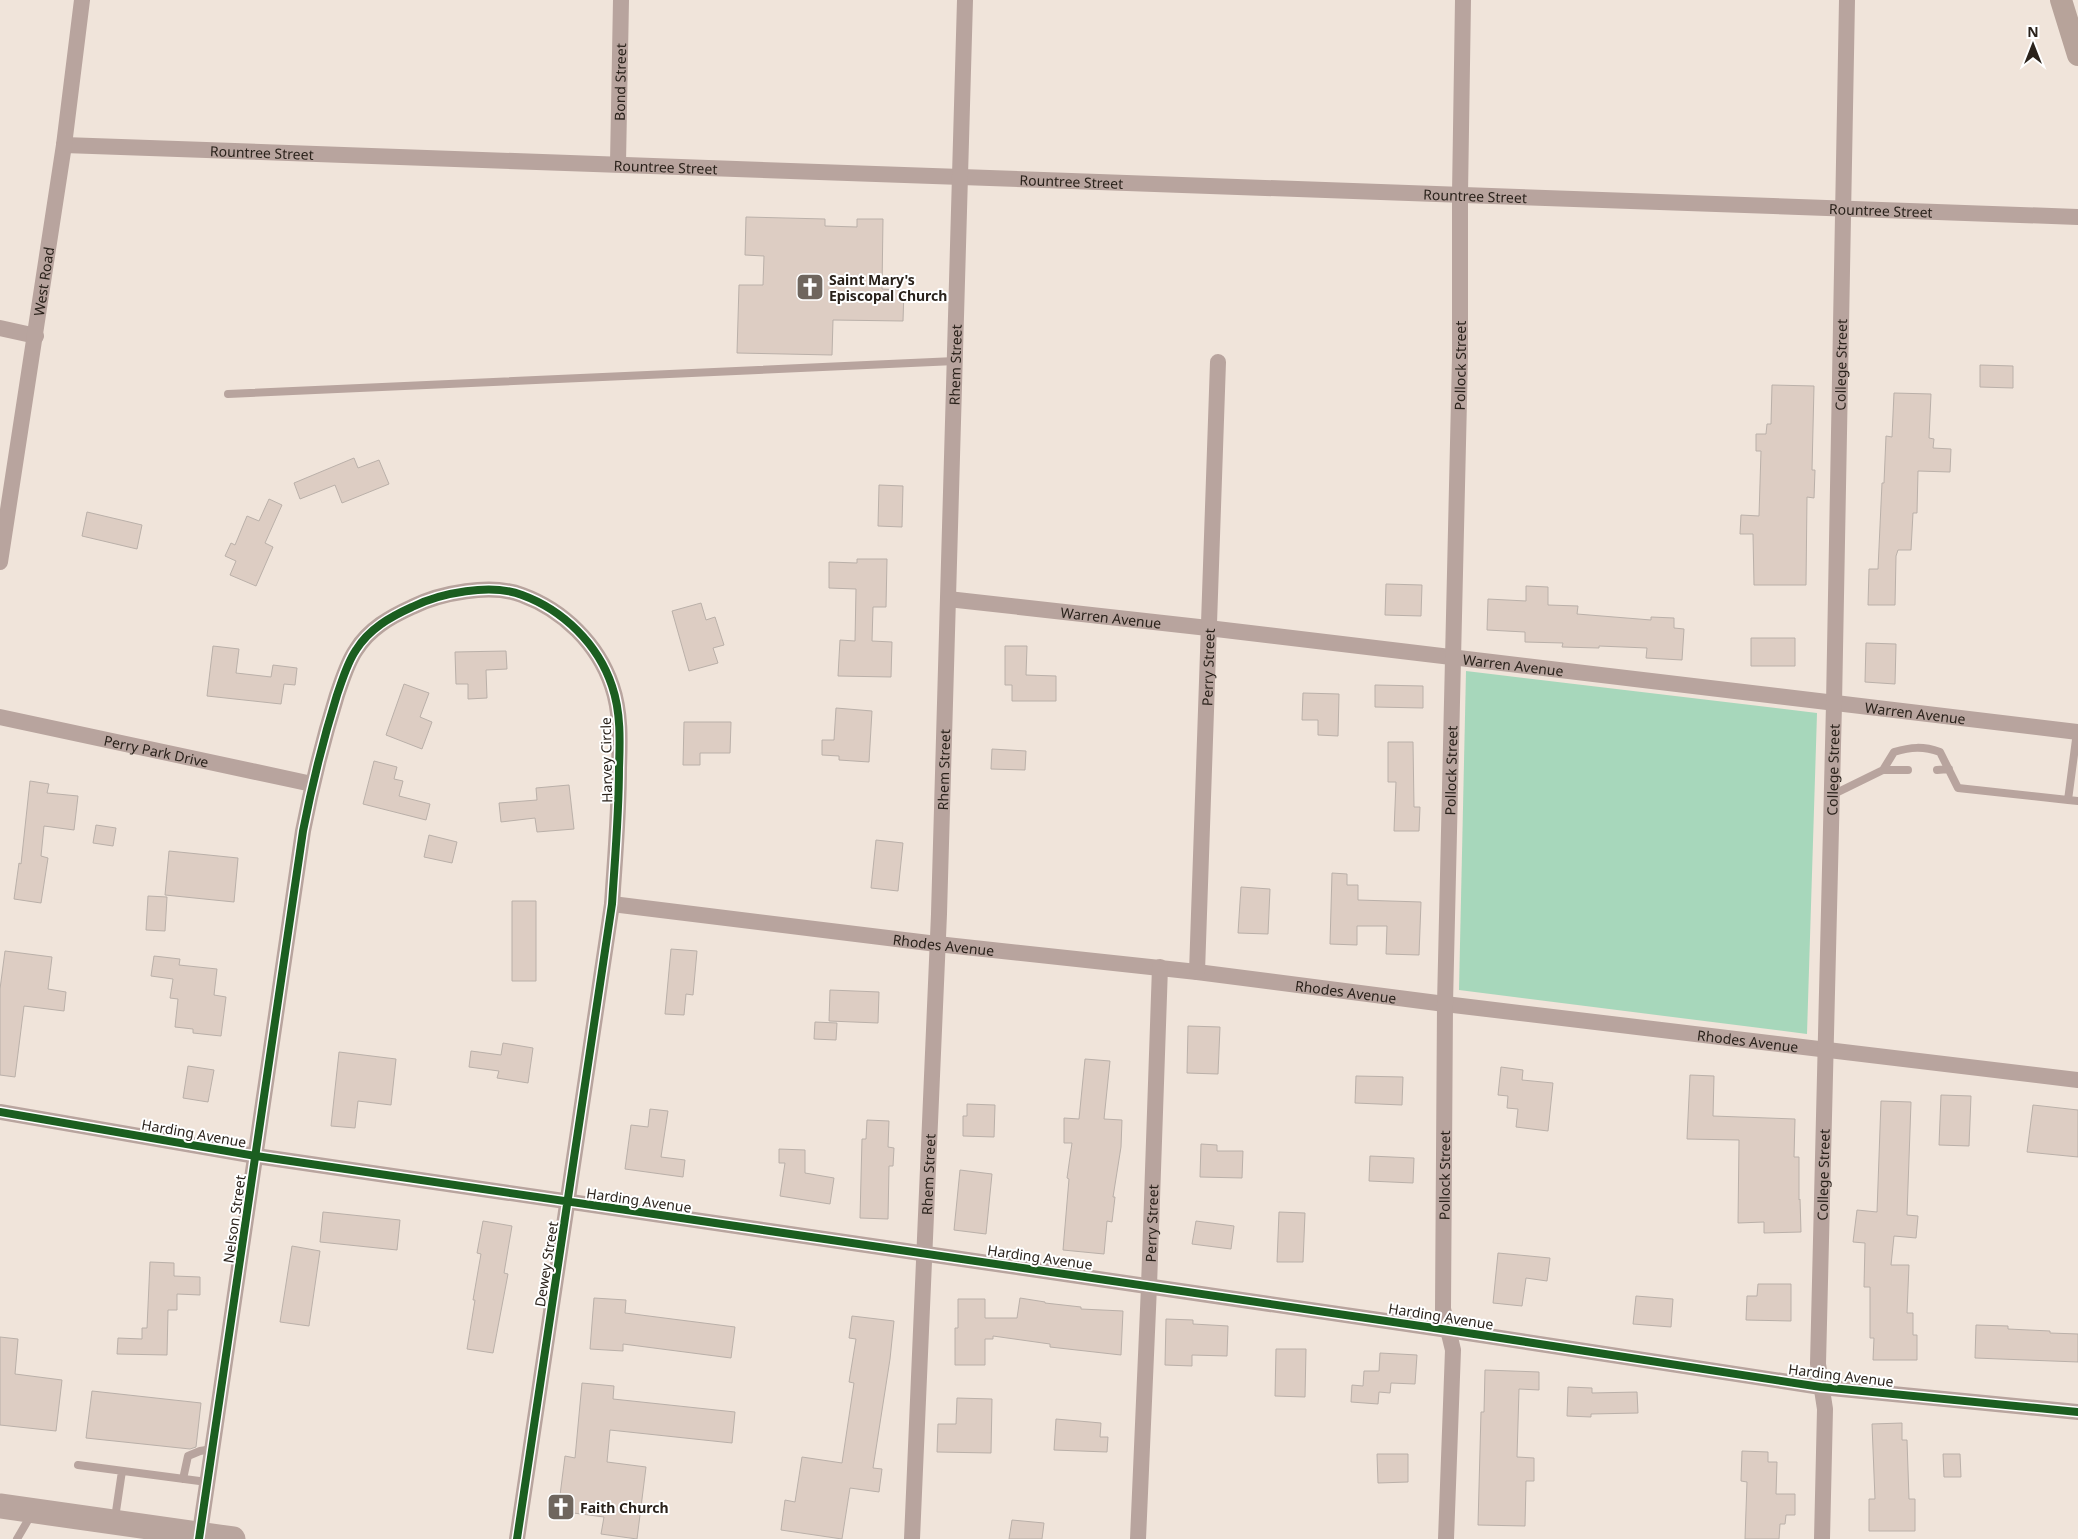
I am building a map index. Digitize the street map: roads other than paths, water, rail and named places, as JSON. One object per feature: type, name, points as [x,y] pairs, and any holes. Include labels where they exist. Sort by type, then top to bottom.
[{"type":"main road","points":[[0,1506],[199,1536],[233,1539]]},
{"type":"street","name":"West Road","points":[[0,562],[64,145],[82,0]]},
{"type":"street","name":"Bond Street","points":[[618,163],[621,0]]},
{"type":"street","name":"Rhem Street","points":[[912,1539],[937,944],[965,0]]},
{"type":"street","name":"Pollock Street","points":[[1446,1539],[1454,1350],[1443,1309],[1445,1004],[1460,356],[1463,0]]},
{"type":"street","name":"College Street","points":[[1822,1539],[1825,1409],[1818,1364],[1834,704],[1847,0]]},
{"type":"street","points":[[2061,0],[2078,54]]},
{"type":"street","name":"Rountree Street","points":[[64,145],[618,163],[984,179],[1460,194],[2078,217]]},
{"type":"street","points":[[0,328],[36,336]]},
{"type":"street","name":"Perry Street","points":[[1198,972],[1218,362]]},
{"type":"street","name":"Harvey Circle","points":[[312,784],[320,750],[343,679],[355,650],[368,634],[394,615],[428,599],[456,592],[502,591],[521,594],[552,611],[580,632],[595,651],[616,697],[620,728],[619,805],[612,904]]},
{"type":"street","name":"Warren Avenue","points":[[948,599],[1208,628],[2077,732]]},
{"type":"street","name":"Perry Park Drive","points":[[0,717],[312,784]]},
{"type":"street","name":"Nelson Street","points":[[199,1536],[284,954],[312,784]]},
{"type":"street","name":"Rhodes Avenue","points":[[612,904],[937,944],[1198,972],[1445,1004],[2078,1080]]},
{"type":"street","name":"Dewey Street","points":[[517,1539],[612,904]]},
{"type":"street","name":"Perry Street","points":[[1138,1539],[1160,968]]},
{"type":"street","name":"Harding Avenue","points":[[0,1112],[256,1156],[1448,1330],[1821,1387],[2078,1412]]},
{"type":"lane","points":[[228,394],[955,361]]},
{"type":"lane","points":[[2068,800],[2077,732]]},
{"type":"lane","points":[[1883,770],[1894,752],[1911,747],[1927,747],[1940,752],[1958,788],[2078,801]]},
{"type":"lane","points":[[1937,770],[1949,769]]},
{"type":"lane","points":[[1832,795],[1883,770],[1908,770]]},
{"type":"lane","points":[[183,1479],[188,1456],[212,1449]]},
{"type":"lane","points":[[78,1465],[207,1482]]},
{"type":"lane","points":[[115,1522],[122,1471]]},
{"type":"lane","points":[[17,1539],[33,1511]]},
{"type":"place","name":"Saint Mary's Episcopal Church","points":[[810,287]]},
{"type":"place","name":"Faith Church","points":[[561,1507]]}]
